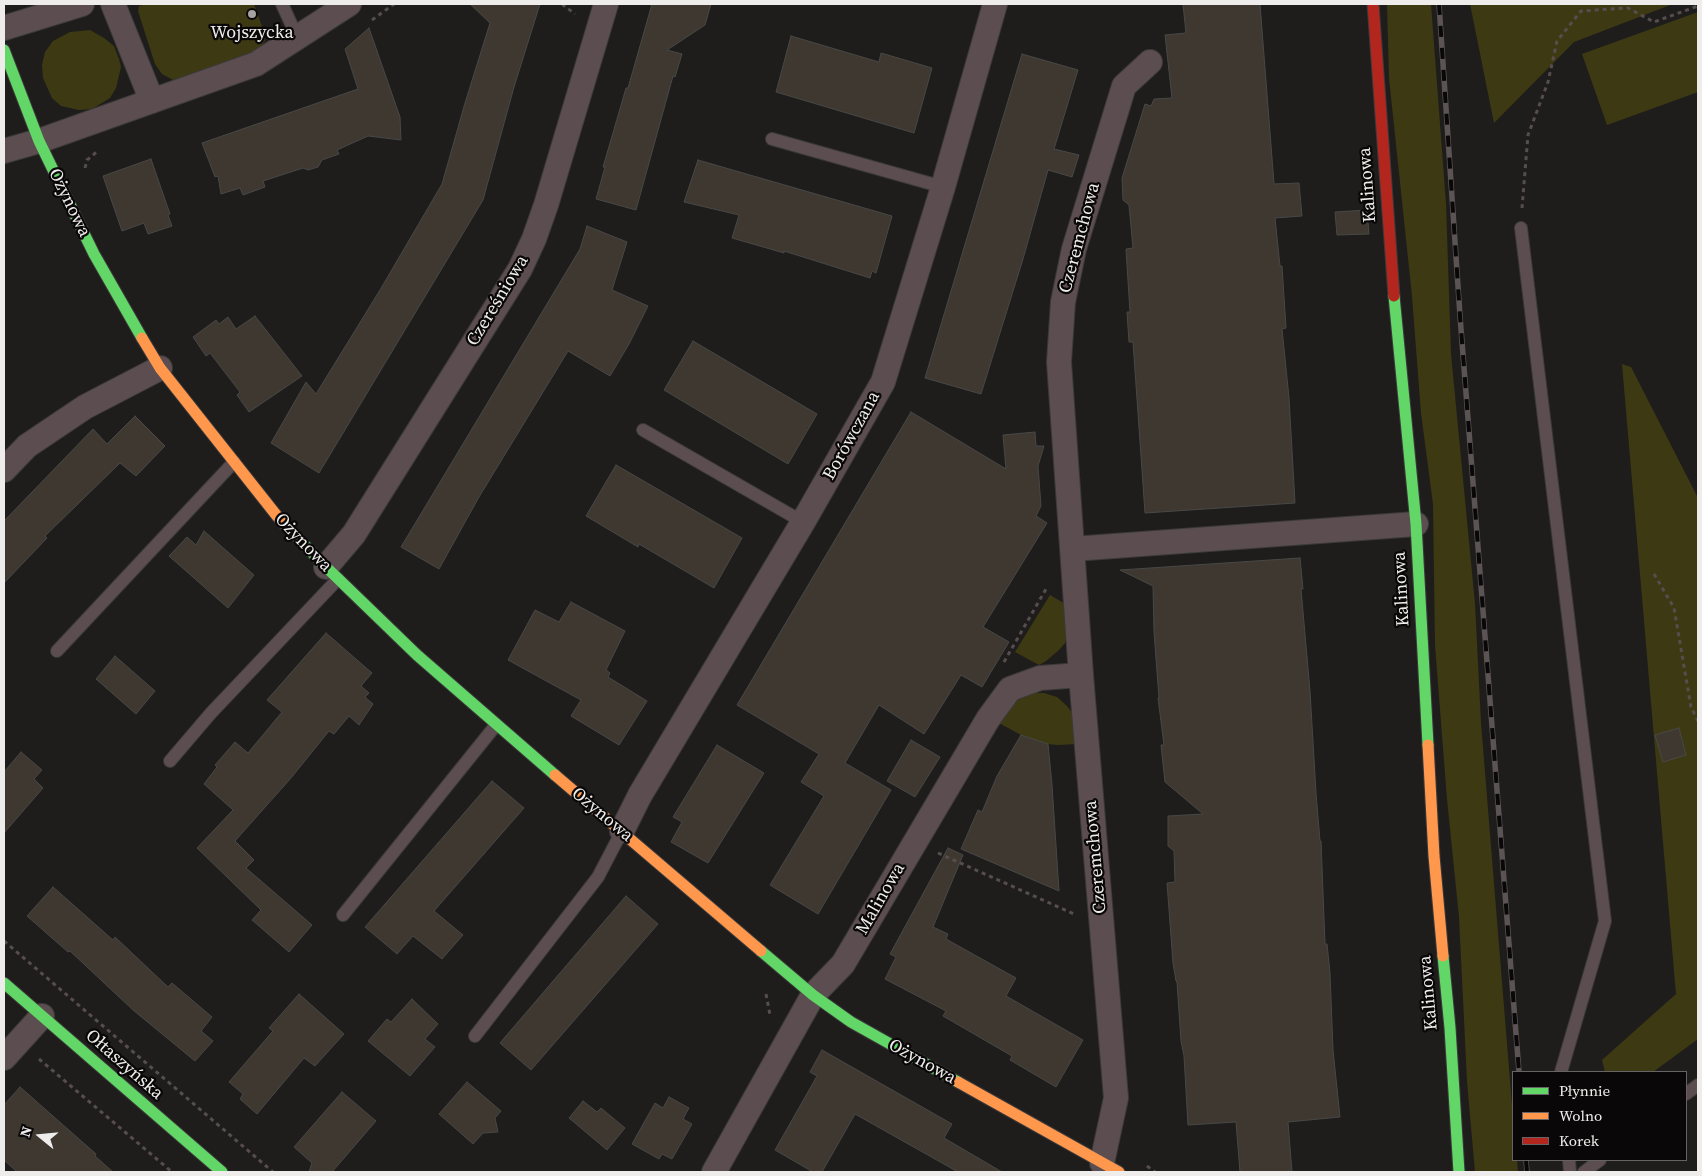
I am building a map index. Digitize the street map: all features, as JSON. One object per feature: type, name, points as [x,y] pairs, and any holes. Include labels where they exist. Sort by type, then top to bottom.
[{"type":"street","points":[[4,28],[82,4]]},
{"type":"street","points":[[113,4],[152,101]]},
{"type":"street","points":[[4,151],[39,141],[256,64],[349,4]]},
{"type":"street","name":"Czereśniowa","points":[[332,573],[354,534],[520,269],[534,239],[546,205],[606,4]]},
{"type":"street","name":"Borówczana","points":[[622,831],[640,795],[803,522],[883,382],[943,188],[995,4]]},
{"type":"street","name":"Kalinowa","points":[[1373,4],[1392,276],[1416,524],[1434,856],[1450,1028],[1459,1172]]},
{"type":"street","name":"Ożynowa","points":[[4,50],[39,141],[94,254],[160,368],[277,516],[332,573],[417,655],[496,725],[813,996],[851,1022],[1110,1168]]},
{"type":"street","name":"Czeremchowa","points":[[1110,1168],[1116,1098],[1081,675],[1059,362],[1062,302],[1074,249],[1124,86],[1150,62]]},
{"type":"street","points":[[4,470],[27,446],[85,407],[160,368]]},
{"type":"street","points":[[1073,549],[1416,524]]},
{"type":"street","name":"Malinowa","points":[[714,1172],[813,996],[843,964],[988,720],[1010,689],[1040,678],[1081,675]]},
{"type":"street","name":"Ołtaszyńska","points":[[4,983],[222,1172]]},
{"type":"street","points":[[11,1050],[42,1016]]},
{"type":"lane","points":[[282,4],[298,38]]},
{"type":"lane","points":[[772,139],[943,188]]},
{"type":"lane","points":[[1521,228],[1605,921],[1561,1071]]},
{"type":"lane","points":[[643,430],[803,522]]},
{"type":"lane","points":[[57,651],[234,462]]},
{"type":"lane","points":[[170,761],[332,573]]},
{"type":"lane","points":[[344,915],[496,725]]},
{"type":"lane","points":[[475,1036],[598,878],[622,831]]},
{"type":"lane","points":[[1687,1093],[1698,1084]]},
{"type":"lane","points":[[1584,1172],[1599,1161]]},
{"type":"path","points":[[562,4],[574,14],[577,21]]},
{"type":"path","points":[[1521,228],[1528,135],[1548,82],[1557,41],[1581,11],[1628,8],[1654,22],[1698,6]]},
{"type":"path","points":[[1654,574],[1674,608],[1691,707],[1698,721]]},
{"type":"path","points":[[914,843],[1102,926]]},
{"type":"path","points":[[4,940],[273,1172]]},
{"type":"path","points":[[764,988],[771,1019]]},
{"type":"path","points":[[11,1050],[172,1172]]},
{"type":"shaded area","points":[[147,4],[254,4],[263,29],[265,41],[259,49],[188,77],[173,80],[162,74],[155,64],[138,11],[139,6]]},
{"type":"shaded area","points":[[1387,4],[1431,4],[1446,204],[1451,354],[1475,604],[1481,723],[1512,1106],[1512,1161],[1517,1161],[1518,1172],[1475,1172],[1467,1081],[1459,917],[1447,799],[1435,645],[1433,504],[1421,413],[1412,296],[1389,78]]},
{"type":"shaded area","points":[[1470,4],[1673,4],[1574,42],[1494,123]]},
{"type":"shaded area","points":[[1698,12],[1698,92],[1607,125],[1582,54]]},
{"type":"shaded area","points":[[90,30],[114,46],[121,67],[116,88],[110,98],[92,109],[79,110],[61,106],[52,98],[43,78],[42,65],[45,52],[53,41],[70,32]]},
{"type":"shaded area","points":[[1622,364],[1631,367],[1698,498],[1698,1039],[1654,1071],[1605,1071],[1602,1060],[1676,994]]},
{"type":"shaded area","points":[[1050,595],[1067,605],[1071,625],[1065,643],[1039,665],[1015,652]]},
{"type":"shaded area","points":[[1044,693],[1057,697],[1067,706],[1073,714],[1077,744],[1048,744],[1021,735],[999,723],[1014,701],[1022,696]]},
{"type":"building","points":[[470,4],[540,4],[514,87],[483,200],[319,473],[271,443],[306,382],[316,394],[442,184],[490,23]]},
{"type":"building","points":[[652,4],[711,4],[705,25],[667,50],[682,54],[675,77],[673,76],[636,210],[596,199],[605,167],[603,167]]},
{"type":"building","points":[[1183,4],[1260,4],[1274,184],[1299,183],[1302,216],[1275,218],[1280,266],[1282,266],[1286,328],[1282,329],[1289,398],[1295,503],[1145,513],[1133,342],[1129,342],[1127,312],[1130,312],[1126,249],[1133,248],[1129,205],[1123,200],[1122,178],[1145,104],[1151,106],[1154,99],[1172,98],[1165,35],[1186,33]]},
{"type":"building","points":[[369,28],[400,117],[401,140],[368,136],[337,150],[339,154],[322,160],[318,167],[308,170],[303,168],[263,181],[265,187],[243,195],[240,188],[221,194],[218,176],[215,177],[202,143],[358,89],[345,49]]},
{"type":"building","points":[[791,36],[879,62],[881,53],[932,68],[914,133],[776,92]]},
{"type":"building","points":[[1022,54],[1078,70],[1054,149],[1079,155],[1072,177],[1048,170],[1023,259],[981,394],[925,378]]},
{"type":"building","points":[[151,159],[170,214],[168,215],[172,226],[148,234],[144,223],[122,231],[103,176]]},
{"type":"building","points":[[698,160],[892,216],[876,273],[872,271],[870,278],[784,251],[784,253],[732,238],[739,215],[684,202]]},
{"type":"building","points":[[1367,210],[1369,234],[1337,235],[1335,212]]},
{"type":"building","points":[[587,226],[627,242],[612,290],[648,306],[610,376],[568,351],[479,497],[439,569],[401,547],[580,249]]},
{"type":"building","points":[[255,316],[302,376],[249,412],[237,395],[240,392],[210,353],[206,356],[193,337],[216,320],[219,324],[228,317],[236,329]]},
{"type":"building","points":[[693,341],[817,414],[788,464],[664,390]]},
{"type":"building","points":[[911,412],[1006,469],[1003,435],[1035,432],[1036,446],[1044,446],[1038,466],[1041,506],[1036,516],[1047,523],[983,627],[1009,642],[982,687],[961,675],[924,734],[879,705],[845,763],[891,790],[818,914],[770,885],[824,796],[801,782],[819,754],[737,705]]},
{"type":"building","points":[[135,416],[165,446],[136,476],[120,463],[45,536],[47,538],[4,583],[4,521],[93,429],[107,444]]},
{"type":"building","points":[[616,465],[742,538],[714,588],[639,544],[638,547],[586,516]]},
{"type":"building","points":[[204,531],[254,575],[228,608],[169,556],[187,537],[196,545]]},
{"type":"building","points":[[1300,558],[1321,841],[1325,944],[1327,944],[1330,973],[1333,1050],[1340,1117],[1288,1122],[1292,1172],[1240,1172],[1236,1122],[1188,1125],[1184,1056],[1181,1041],[1177,982],[1173,963],[1167,883],[1175,882],[1174,851],[1168,846],[1168,816],[1203,814],[1165,782],[1161,745],[1164,745],[1158,698],[1153,586],[1120,570]]},
{"type":"building","points":[[571,602],[625,631],[606,670],[610,673],[608,677],[647,701],[619,745],[571,716],[581,700],[508,660],[535,610],[559,622]]},
{"type":"building","points":[[326,633],[372,673],[361,686],[369,693],[365,697],[373,704],[359,725],[349,716],[334,734],[329,731],[291,778],[235,841],[254,860],[246,868],[312,925],[289,952],[252,920],[261,910],[197,848],[233,810],[204,784],[217,767],[215,765],[235,742],[248,753],[282,712],[267,700]]},
{"type":"building","points":[[115,656],[155,691],[136,714],[96,679]]},
{"type":"building","points":[[1679,728],[1686,755],[1663,762],[1655,735]]},
{"type":"building","points":[[1021,735],[1048,744],[1059,891],[961,849],[978,810],[982,812],[997,776]]},
{"type":"building","points":[[911,740],[940,757],[915,797],[887,781]]},
{"type":"building","points":[[717,745],[764,773],[708,863],[671,842],[682,822],[673,817]]},
{"type":"building","points":[[21,752],[42,770],[34,779],[43,788],[4,833],[4,772]]},
{"type":"building","points":[[492,781],[524,808],[434,911],[463,935],[442,959],[413,936],[397,954],[365,927]]},
{"type":"building","points":[[948,848],[963,855],[933,927],[948,934],[946,939],[1016,978],[1006,996],[1083,1040],[1056,1087],[1010,1060],[1012,1056],[943,1016],[946,1011],[885,979],[896,957],[890,954]]},
{"type":"building","points":[[53,887],[113,940],[115,937],[168,987],[172,983],[212,1017],[201,1031],[213,1041],[195,1061],[133,1010],[70,951],[68,952],[27,916]]},
{"type":"building","points":[[626,896],[658,924],[531,1070],[500,1043]]},
{"type":"building","points":[[299,994],[344,1034],[315,1066],[304,1058],[257,1114],[240,1099],[243,1094],[229,1082],[273,1031],[269,1028]]},
{"type":"building","points":[[412,999],[438,1024],[425,1039],[435,1047],[410,1076],[368,1041],[387,1019],[391,1022]]},
{"type":"building","points":[[822,1050],[952,1124],[944,1138],[1002,1172],[958,1172],[855,1114],[822,1172],[813,1172],[775,1150],[817,1076],[810,1072]]},
{"type":"building","points":[[467,1082],[501,1111],[495,1118],[498,1132],[483,1133],[473,1144],[439,1114]]},
{"type":"building","points":[[20,1087],[96,1154],[95,1156],[113,1172],[17,1172],[4,1160],[4,1105]]},
{"type":"building","points":[[342,1092],[376,1121],[332,1172],[309,1172],[312,1163],[294,1147]]},
{"type":"building","points":[[669,1097],[689,1108],[683,1119],[692,1124],[672,1159],[662,1154],[659,1159],[632,1144],[655,1103],[663,1108]]},
{"type":"building","points":[[583,1101],[597,1112],[601,1108],[625,1128],[607,1150],[569,1118]]},
{"type":"railway","points":[[1439,4],[1460,316],[1519,1071]]},
{"type":"railway","points":[[1526,1161],[1527,1172]]},
{"type":"traffic: fast","points":[[4,50],[39,141],[94,254],[142,338]]},
{"type":"traffic: fast","points":[[1394,296],[1416,524],[1428,745]]},
{"type":"traffic: fast","points":[[290,530],[417,655],[555,775]]},
{"type":"traffic: fast","points":[[761,951],[813,995],[851,1022],[958,1082]]},
{"type":"traffic: fast","points":[[1443,956],[1450,1028],[1459,1172]]},
{"type":"traffic: fast","points":[[4,983],[222,1172]]},
{"type":"traffic: slow","points":[[142,338],[160,368],[290,530]]},
{"type":"traffic: slow","points":[[1428,745],[1434,856],[1443,956]]},
{"type":"traffic: slow","points":[[555,775],[761,951]]},
{"type":"traffic: slow","points":[[958,1082],[1119,1172]]},
{"type":"traffic: jam","points":[[1373,4],[1394,296]]},
{"type":"place","name":"Wojszycka","points":[[252,14]]}]
